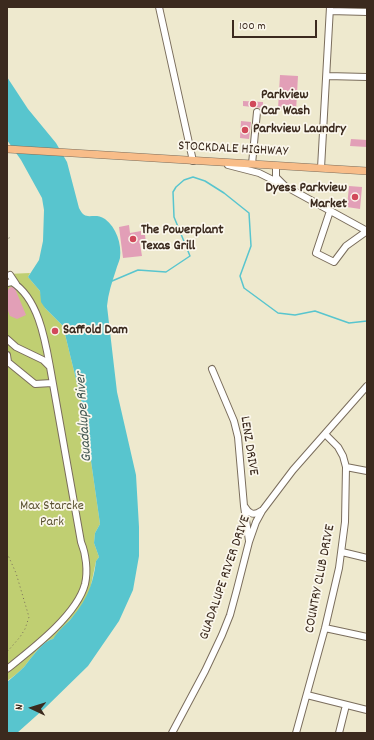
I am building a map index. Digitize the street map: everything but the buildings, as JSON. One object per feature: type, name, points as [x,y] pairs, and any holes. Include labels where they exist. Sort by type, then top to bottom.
[{"type":"main road","name":"STOCKDALE HIGHWAY","points":[[7,149],[216,163],[367,171]]},
{"type":"street","points":[[159,7],[193,161]]},
{"type":"street","points":[[322,168],[330,9],[367,12]]},
{"type":"street","points":[[326,76],[367,77]]},
{"type":"street","points":[[252,164],[257,112]]},
{"type":"street","points":[[216,163],[259,173],[285,186],[367,231],[346,246],[334,262],[316,253],[330,211]]},
{"type":"street","points":[[276,166],[276,177],[285,186]]},
{"type":"street","points":[[7,282],[10,275],[28,298],[38,317],[45,337],[52,383],[81,542],[84,551],[85,582],[77,602],[63,620],[26,654],[7,669]]},
{"type":"street","points":[[7,339],[16,347],[43,360],[50,367]]},
{"type":"street","points":[[7,355],[8,362],[35,384],[52,383]]},
{"type":"street","name":"LENZ DRIVE","points":[[212,369],[234,421],[238,437],[244,506],[249,542]]},
{"type":"street","name":"GUADALUPE RIVER DRIVE","points":[[172,733],[205,671],[222,635],[230,615],[249,542],[256,522],[262,511],[293,470],[367,386]]},
{"type":"street","name":"COUNTRY CLUB DRIVE","points":[[296,733],[325,628],[342,552],[346,510],[346,467],[344,456],[338,447],[325,434]]},
{"type":"street","points":[[346,467],[367,471]]},
{"type":"street","points":[[244,506],[251,514],[257,514],[262,511]]},
{"type":"street","points":[[342,552],[367,558]]},
{"type":"street","points":[[325,628],[367,638]]},
{"type":"street","points":[[307,695],[367,710]]},
{"type":"street","points":[[339,733],[346,705]]},
{"type":"path","points":[[7,242],[10,236]]},
{"type":"path","points":[[7,553],[16,573],[29,618],[20,637],[7,652]]},
{"type":"green space","name":"Max Starcke Park","points":[[30,273],[28,277],[40,291],[45,308],[63,326],[84,412],[100,524],[95,533],[94,543],[99,557],[96,561],[90,590],[77,612],[53,639],[45,643],[24,667],[7,681],[7,274]]},
{"type":"water","name":"Guadalupe River","points":[[7,77],[28,109],[56,143],[67,162],[79,208],[84,215],[101,217],[109,222],[115,231],[119,242],[120,258],[110,288],[107,306],[117,392],[136,475],[139,527],[139,556],[133,590],[119,621],[88,666],[17,733],[7,733],[7,682],[24,667],[45,643],[53,639],[76,613],[84,600],[91,586],[96,561],[99,557],[94,543],[95,533],[100,524],[84,412],[63,326],[45,308],[41,302],[40,291],[28,277],[39,260],[43,241],[44,210],[42,198],[21,160],[7,140]]},
{"type":"waterway","points":[[112,281],[138,270],[166,272],[190,256],[174,217],[173,192],[184,180],[193,177],[205,181],[224,193],[249,213],[251,246],[240,276],[244,288],[278,313],[295,315],[315,311],[349,323],[367,321]]},
{"type":"place","name":"Parkview Car Wash","points":[[253,104]]},
{"type":"place","name":"Parkview Laundry","points":[[245,130]]},
{"type":"place","name":"Dyess Parkview Market","points":[[355,197]]},
{"type":"place","name":"The Powerplant Texas Grill","points":[[133,239]]},
{"type":"place","name":"Saffold Dam","points":[[55,331]]}]
